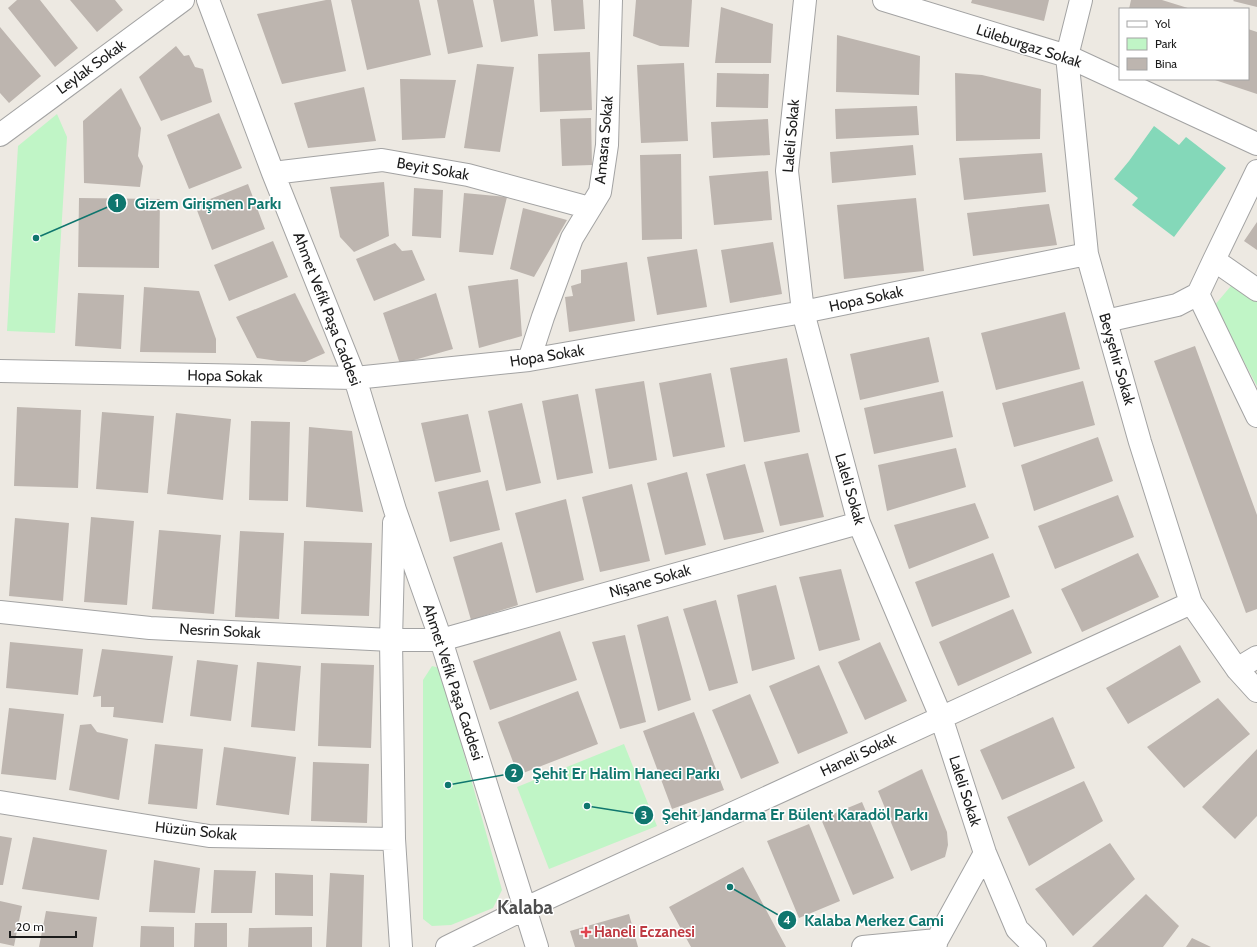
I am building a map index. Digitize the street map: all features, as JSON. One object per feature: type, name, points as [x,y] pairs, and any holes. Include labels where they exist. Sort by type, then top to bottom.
[{"type":"street","name":"Leylak Sokak","points":[[1,131],[183,0]]},
{"type":"street","name":"Ahmet Vefik Paşa Caddesi","points":[[208,0],[273,173],[355,378],[395,510],[441,640],[537,947]]},
{"type":"street","name":"Amasra Sokak","points":[[529,360],[542,317],[572,238],[600,192],[607,145],[611,0]]},
{"type":"street","name":"Laleli Sokak","points":[[805,0],[787,171],[803,312],[859,523],[941,717],[985,853],[1017,929],[1035,947]]},
{"type":"street","name":"Lüleburgaz Sokak","points":[[884,0],[1067,56],[1257,144]]},
{"type":"street","name":"Beyşehir Sokak","points":[[1081,0],[1067,56],[1087,254],[1140,442],[1191,603],[1237,669],[1257,691]]},
{"type":"street","name":"Beyit Sokak","points":[[273,173],[382,160],[468,175],[590,208]]},
{"type":"street","points":[[1106,321],[1177,305],[1198,294],[1257,171]]},
{"type":"street","name":"Hopa Sokak","points":[[0,371],[355,378],[529,360],[803,312],[1087,254]]},
{"type":"street","points":[[1214,260],[1257,290]]},
{"type":"street","points":[[1198,294],[1257,416]]},
{"type":"street","name":"Ahmet Vefik Paşa Caddesi","points":[[395,510],[391,640],[394,840],[401,947]]},
{"type":"street","name":"Nişane Sokak","points":[[441,640],[859,523]]},
{"type":"street","name":"Haneli Sokak","points":[[447,947],[526,908],[1191,603]]},
{"type":"street","name":"Nesrin Sokak","points":[[0,612],[150,628],[391,640],[441,640]]},
{"type":"street","points":[[1237,669],[1257,657]]},
{"type":"street","name":"Hüzün Sokak","points":[[0,802],[209,836],[394,840]]},
{"type":"street","points":[[863,947],[936,944],[985,853]]},
{"type":"green space","points":[[57,114],[67,137],[55,333],[7,331],[18,146]]},
{"type":"green space","points":[[1154,126],[1179,145],[1186,137],[1226,168],[1174,237],[1132,205],[1138,198],[1114,179]]},
{"type":"green space","points":[[1236,280],[1257,294],[1257,386],[1214,306]]},
{"type":"green space","points":[[432,666],[440,668],[502,890],[493,908],[451,925],[432,926],[423,919],[423,680]]},
{"type":"green space","points":[[624,744],[657,826],[549,869],[517,787]]},
{"type":"building","points":[[17,0],[40,0],[78,48],[55,67],[8,8]]},
{"type":"building","points":[[70,0],[115,0],[123,10],[97,32]]},
{"type":"building","points":[[331,0],[346,71],[282,84],[257,14]]},
{"type":"building","points":[[351,0],[419,0],[431,55],[367,70]]},
{"type":"building","points":[[437,0],[473,0],[483,47],[448,54]]},
{"type":"building","points":[[493,0],[534,0],[538,36],[501,42]]},
{"type":"building","points":[[551,0],[583,0],[585,29],[554,31]]},
{"type":"building","points":[[636,0],[692,0],[689,47],[660,46],[633,36]]},
{"type":"building","points":[[972,0],[1049,0],[1044,21],[971,3]]},
{"type":"building","points":[[1131,0],[1162,0],[1188,8],[1129,8]]},
{"type":"building","points":[[1257,0],[1257,7],[1233,1]]},
{"type":"building","points":[[721,7],[773,24],[771,63],[715,63]]},
{"type":"building","points":[[0,27],[41,76],[9,103],[0,93]]},
{"type":"building","points":[[1249,29],[1257,32],[1257,94],[1215,80],[1249,80]]},
{"type":"building","points":[[837,35],[920,56],[919,95],[836,92]]},
{"type":"building","points":[[176,46],[184,56],[189,55],[195,67],[203,69],[212,102],[161,121],[139,77]]},
{"type":"building","points":[[590,52],[592,110],[540,112],[538,54]]},
{"type":"building","points":[[684,63],[688,141],[641,143],[637,65]]},
{"type":"building","points":[[477,64],[514,67],[500,152],[464,148]]},
{"type":"building","points":[[717,73],[769,74],[768,108],[716,107]]},
{"type":"building","points":[[955,73],[982,75],[1041,89],[1040,139],[956,141]]},
{"type":"building","points":[[400,79],[456,80],[445,138],[402,140]]},
{"type":"building","points":[[364,87],[376,141],[308,148],[294,103]]},
{"type":"building","points":[[121,88],[141,128],[138,156],[143,166],[140,187],[84,183],[83,121]]},
{"type":"building","points":[[917,106],[919,135],[836,139],[835,109]]},
{"type":"building","points":[[219,113],[242,168],[189,189],[167,135]]},
{"type":"building","points":[[591,118],[592,165],[562,166],[560,119]]},
{"type":"building","points":[[768,119],[770,155],[713,158],[711,122]]},
{"type":"building","points":[[913,145],[916,175],[832,183],[830,152]]},
{"type":"building","points":[[1042,153],[1046,192],[964,200],[959,158]]},
{"type":"building","points":[[681,154],[682,239],[642,240],[640,155]]},
{"type":"building","points":[[768,171],[772,220],[714,225],[709,176]]},
{"type":"building","points":[[384,182],[389,236],[354,252],[340,237],[330,187]]},
{"type":"building","points":[[248,184],[265,229],[212,250],[195,205]]},
{"type":"building","points":[[414,188],[443,190],[441,238],[412,236]]},
{"type":"building","points":[[464,193],[507,197],[493,255],[459,252]]},
{"type":"building","points":[[79,198],[160,199],[159,268],[78,267]]},
{"type":"building","points":[[916,198],[924,271],[844,279],[837,205]]},
{"type":"building","points":[[1049,204],[1057,245],[973,256],[967,213]]},
{"type":"building","points":[[523,208],[567,220],[534,277],[510,269]]},
{"type":"building","points":[[1257,222],[1257,250],[1244,241]]},
{"type":"building","points":[[273,241],[288,277],[229,301],[214,265]]},
{"type":"building","points":[[773,242],[782,294],[730,303],[721,250]]},
{"type":"building","points":[[395,243],[402,251],[412,250],[425,280],[374,301],[356,259]]},
{"type":"building","points":[[697,249],[707,307],[657,315],[647,257]]},
{"type":"building","points":[[627,262],[635,321],[569,332],[565,297],[573,296],[571,286],[581,283],[581,270]]},
{"type":"building","points":[[518,279],[522,336],[479,348],[468,286]]},
{"type":"building","points":[[144,287],[199,291],[216,339],[216,353],[140,352]]},
{"type":"building","points":[[78,293],[124,295],[121,349],[75,346]]},
{"type":"building","points":[[295,293],[325,353],[305,362],[278,361],[257,358],[236,317]]},
{"type":"building","points":[[436,293],[453,349],[400,364],[383,313]]},
{"type":"building","points":[[1065,312],[1080,369],[996,390],[981,333]]},
{"type":"building","points":[[929,337],[939,382],[860,400],[850,354]]},
{"type":"building","points":[[1195,346],[1257,515],[1257,609],[1246,613],[1154,361]]},
{"type":"building","points":[[787,358],[800,432],[744,442],[730,368]]},
{"type":"building","points":[[711,373],[725,447],[673,457],[659,383]]},
{"type":"building","points":[[644,381],[657,460],[609,469],[595,389]]},
{"type":"building","points":[[1083,381],[1095,425],[1014,447],[1002,403]]},
{"type":"building","points":[[943,391],[953,437],[874,454],[864,408]]},
{"type":"building","points":[[578,394],[593,473],[557,480],[542,401]]},
{"type":"building","points":[[522,403],[541,483],[506,491],[488,411]]},
{"type":"building","points":[[17,407],[81,410],[78,488],[14,486]]},
{"type":"building","points":[[102,412],[154,416],[148,493],[96,489]]},
{"type":"building","points":[[176,413],[231,419],[223,500],[167,494]]},
{"type":"building","points":[[468,414],[481,472],[435,482],[421,423]]},
{"type":"building","points":[[251,421],[290,422],[288,501],[249,500]]},
{"type":"building","points":[[309,427],[352,431],[363,512],[306,507]]},
{"type":"building","points":[[1098,437],[1113,481],[1034,511],[1021,465]]},
{"type":"building","points":[[956,448],[966,487],[887,511],[878,465]]},
{"type":"building","points":[[808,453],[824,517],[780,526],[764,462]]},
{"type":"building","points":[[745,464],[764,532],[724,540],[706,474]]},
{"type":"building","points":[[687,472],[706,545],[665,555],[647,483]]},
{"type":"building","points":[[488,480],[500,530],[450,542],[438,492]]},
{"type":"building","points":[[632,484],[650,561],[600,572],[582,497]]},
{"type":"building","points":[[1118,495],[1134,537],[1055,569],[1038,526]]},
{"type":"building","points":[[566,499],[584,580],[536,593],[515,513]]},
{"type":"building","points":[[975,503],[989,538],[909,569],[894,525]]},
{"type":"building","points":[[91,517],[134,521],[127,605],[84,602]]},
{"type":"building","points":[[15,518],[69,523],[63,601],[9,596]]},
{"type":"building","points":[[159,530],[221,535],[214,614],[152,609]]},
{"type":"building","points":[[240,531],[284,533],[279,619],[235,617]]},
{"type":"building","points":[[304,541],[372,543],[369,616],[301,614]]},
{"type":"building","points":[[502,542],[518,605],[471,620],[453,557]]},
{"type":"building","points":[[993,553],[1010,597],[932,627],[915,582]]},
{"type":"building","points":[[1138,553],[1159,597],[1082,632],[1061,589]]},
{"type":"building","points":[[841,569],[860,640],[819,651],[799,577]]},
{"type":"building","points":[[776,585],[795,659],[752,671],[737,595]]},
{"type":"building","points":[[716,600],[738,683],[709,691],[683,609]]},
{"type":"building","points":[[1013,609],[1032,653],[958,686],[939,642]]},
{"type":"building","points":[[668,616],[691,700],[658,711],[637,625]]},
{"type":"building","points":[[560,631],[577,680],[490,710],[473,661]]},
{"type":"building","points":[[625,635],[646,722],[620,729],[592,642]]},
{"type":"building","points":[[10,642],[83,649],[78,695],[6,688]]},
{"type":"building","points":[[880,642],[907,701],[865,720],[838,662]]},
{"type":"building","points":[[1180,645],[1201,682],[1128,724],[1106,688]]},
{"type":"building","points":[[102,649],[173,656],[163,723],[113,717],[114,707],[101,707],[101,696],[93,697]]},
{"type":"building","points":[[197,660],[238,665],[231,721],[190,716]]},
{"type":"building","points":[[257,662],[301,666],[295,731],[251,727]]},
{"type":"building","points":[[321,663],[374,665],[371,748],[318,746]]},
{"type":"building","points":[[819,665],[848,733],[798,754],[769,686]]},
{"type":"building","points":[[578,691],[598,744],[518,775],[498,722]]},
{"type":"building","points":[[750,694],[779,763],[741,779],[712,710]]},
{"type":"building","points":[[1218,698],[1250,734],[1184,788],[1147,747]]},
{"type":"building","points":[[9,708],[64,714],[56,780],[1,774]]},
{"type":"building","points":[[694,712],[724,790],[672,809],[643,731]]},
{"type":"building","points":[[1053,717],[1075,768],[1002,800],[980,750]]},
{"type":"building","points":[[91,724],[97,732],[128,739],[119,800],[69,790],[80,725]]},
{"type":"building","points":[[155,744],[203,749],[197,809],[148,804]]},
{"type":"building","points":[[224,747],[296,757],[289,815],[216,805]]},
{"type":"building","points":[[1257,749],[1257,816],[1235,839],[1202,807]]},
{"type":"building","points":[[313,762],[369,764],[367,823],[311,821]]},
{"type":"building","points":[[922,769],[947,832],[948,845],[945,857],[911,871],[878,791]]},
{"type":"building","points":[[1084,781],[1103,821],[1029,866],[1007,817]]},
{"type":"building","points":[[862,802],[894,878],[853,895],[821,819]]},
{"type":"building","points":[[809,824],[840,901],[799,918],[767,841]]},
{"type":"building","points":[[0,836],[12,838],[3,885],[0,885]]},
{"type":"building","points":[[33,837],[107,850],[99,900],[22,889]]},
{"type":"building","points":[[1110,843],[1135,879],[1073,936],[1035,889]]},
{"type":"building","points":[[154,860],[200,868],[195,913],[149,912]]},
{"type":"building","points":[[743,867],[786,947],[691,947],[669,907]]},
{"type":"building","points":[[214,870],[256,871],[252,913],[211,913]]},
{"type":"building","points":[[275,873],[313,875],[313,916],[275,915]]},
{"type":"building","points":[[330,873],[364,875],[362,947],[326,947]]},
{"type":"building","points":[[1146,894],[1179,926],[1163,947],[1092,947]]},
{"type":"building","points":[[0,901],[22,906],[14,946],[0,943]]},
{"type":"building","points":[[46,911],[97,917],[93,947],[39,947]]},
{"type":"building","points":[[629,914],[638,947],[575,947],[570,931]]},
{"type":"building","points":[[195,923],[227,923],[227,947],[194,947]]},
{"type":"building","points":[[141,926],[174,927],[174,947],[140,947]]},
{"type":"building","points":[[312,927],[312,947],[248,947],[249,928]]},
{"type":"building","points":[[1192,938],[1211,947],[1186,947]]},
{"type":"place","name":"Gizem Girişmen Parkı","points":[[36,238]]},
{"type":"place","name":"Şehit Er Halim Haneci Parkı","points":[[448,785]]},
{"type":"place","name":"Şehit Jandarma Er Bülent Karadöl Parkı","points":[[587,806]]},
{"type":"place","name":"Kalaba Merkez Cami","points":[[730,887]]},
{"type":"place","name":"Haneli Eczanesi","points":[[586,932]]},
{"type":"district","name":"Kalaba","points":[[525,907]]}]
